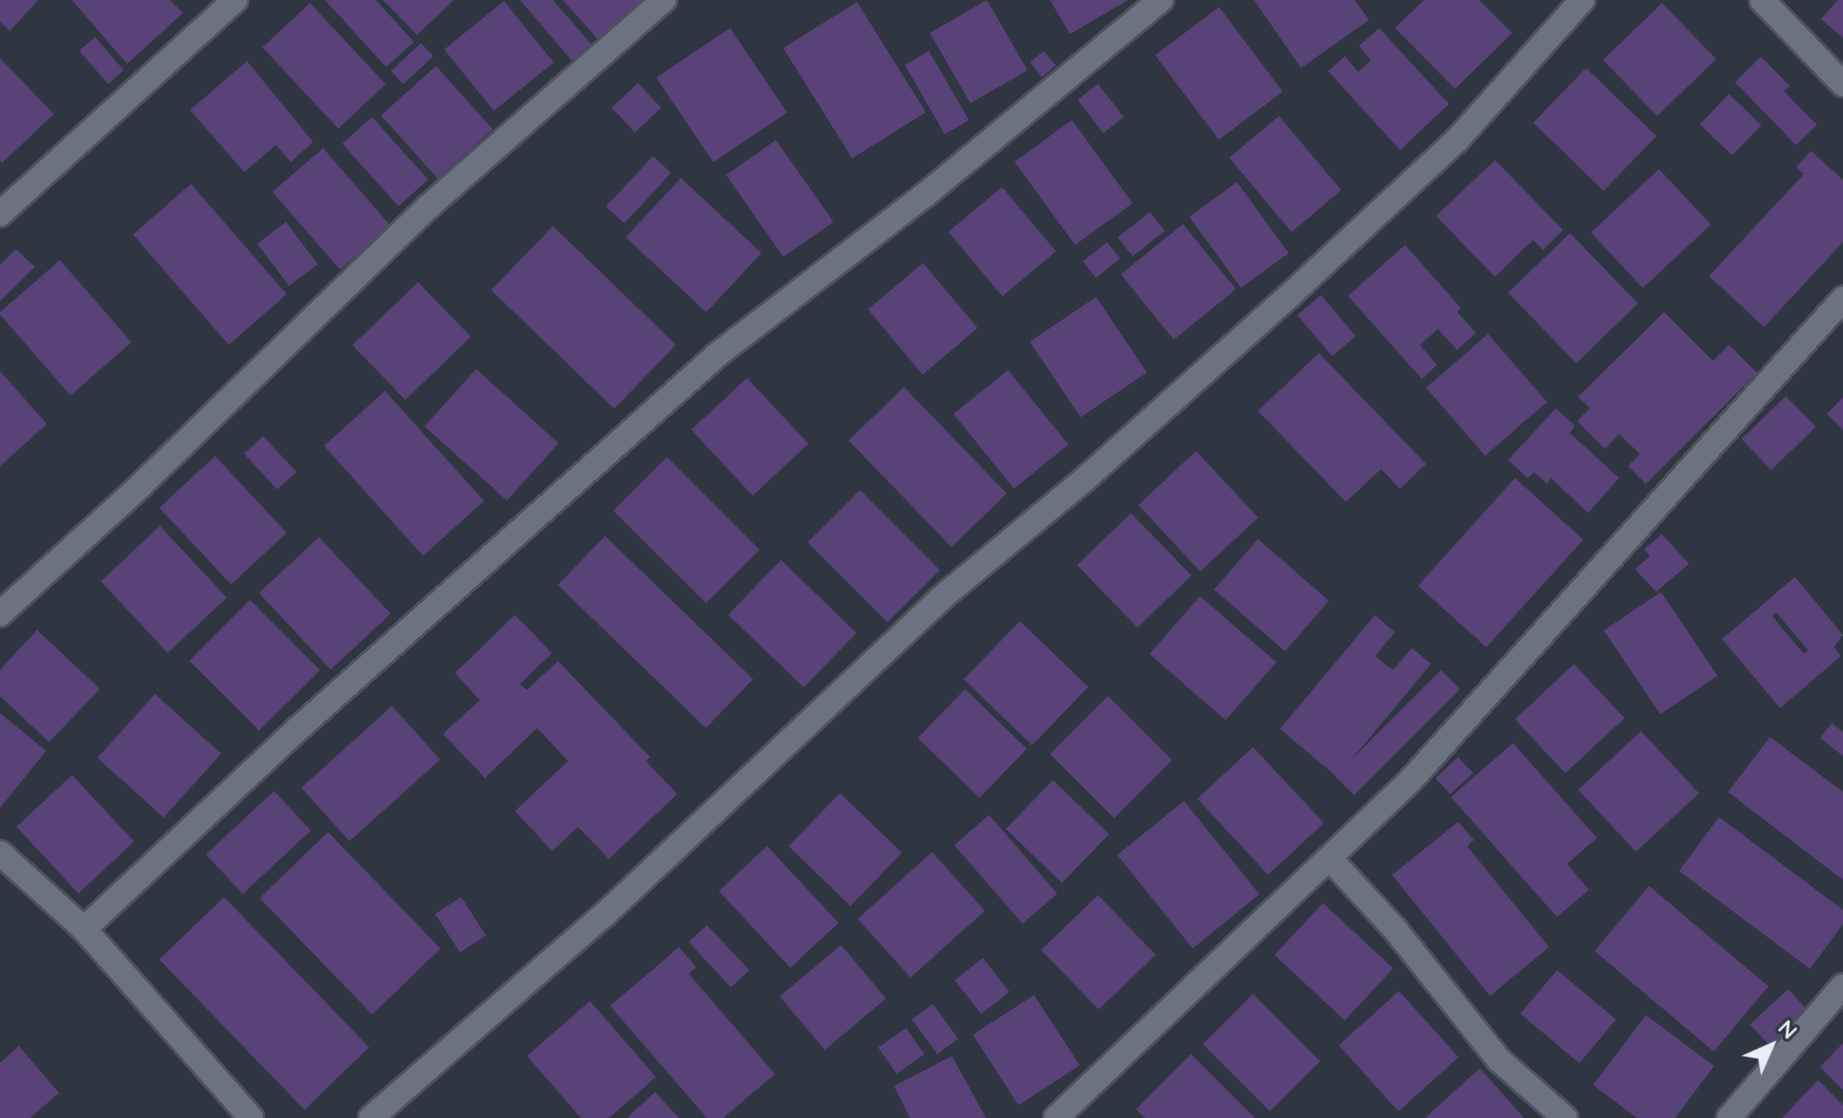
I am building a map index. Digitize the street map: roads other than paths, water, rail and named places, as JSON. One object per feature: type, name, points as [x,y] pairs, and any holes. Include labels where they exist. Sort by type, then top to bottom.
[{"type":"street","points":[[0,214],[235,0]]},
{"type":"street","points":[[0,614],[152,475],[428,207],[664,0]]},
{"type":"street","points":[[84,929],[299,728],[706,364],[925,195],[1161,0]]},
{"type":"street","points":[[371,1118],[604,915],[940,599],[1085,479],[1289,296],[1457,140],[1582,0]]},
{"type":"street","points":[[1762,0],[1843,84]]},
{"type":"street","points":[[1056,1118],[1331,860],[1411,780],[1843,299]]},
{"type":"street","points":[[0,853],[84,929],[251,1118]]},
{"type":"street","points":[[1331,860],[1394,928],[1499,1060],[1565,1118]]},
{"type":"street","points":[[1729,1118],[1843,986]]}]
